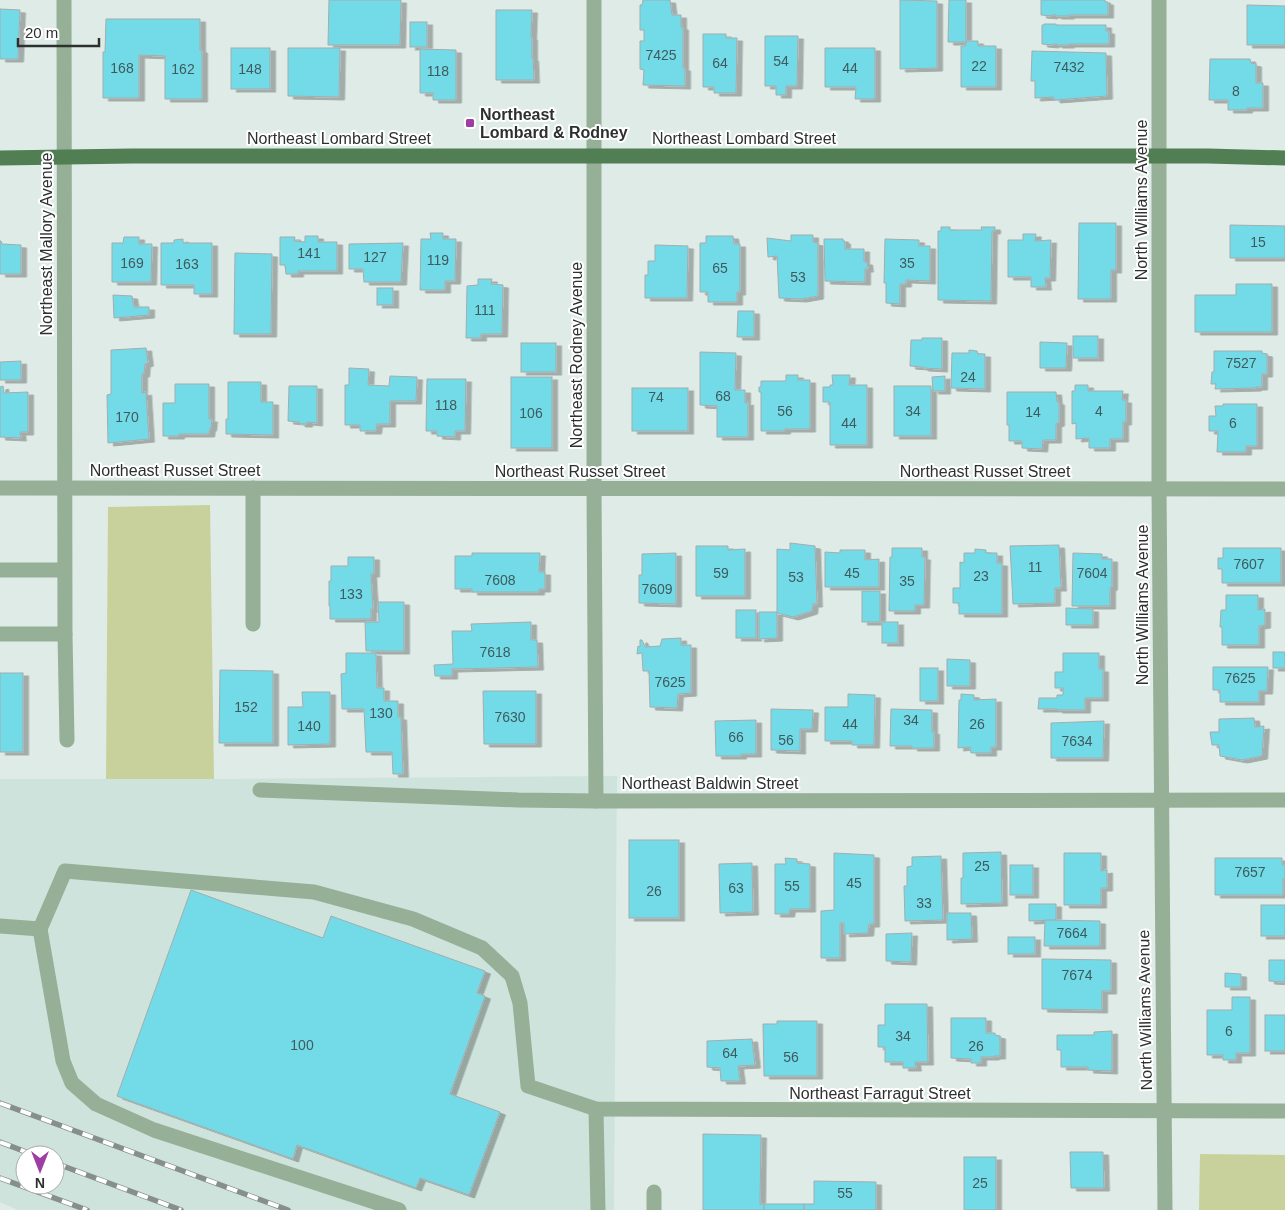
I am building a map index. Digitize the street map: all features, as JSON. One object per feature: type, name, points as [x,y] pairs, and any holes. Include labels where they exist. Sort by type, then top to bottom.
[{"type":"main road","name":"Northeast Lombard Street","points":[[0,158],[132,156],[1159,156],[1285,158]]},
{"type":"street","name":"Northeast Mallory Avenue","points":[[64,0],[64,634],[67,740]]},
{"type":"street","name":"Northeast Rodney Avenue","points":[[594,0],[596,801]]},
{"type":"street","name":"North Williams Avenue","points":[[1159,0],[1159,489],[1165,1210]]},
{"type":"street","name":"Northeast Russet Street","points":[[0,488],[1285,489]]},
{"type":"street","points":[[253,488],[253,624]]},
{"type":"street","points":[[0,570],[64,570]]},
{"type":"street","points":[[0,634],[64,634]]},
{"type":"street","name":"Northeast Baldwin Street","points":[[260,790],[518,800],[596,801],[1285,800]]},
{"type":"street","name":"Northeast Farragut Street","points":[[40,929],[66,871],[314,892],[413,919],[482,948],[512,976],[520,1003],[528,1086],[596,1109],[1285,1111]]},
{"type":"street","points":[[0,926],[40,929],[63,1061],[72,1083],[96,1104],[154,1130],[399,1210]]},
{"type":"street","points":[[596,1109],[598,1210]]},
{"type":"street","points":[[654,1192],[654,1210]]},
{"type":"shaded area","points":[[617,776],[614,1210],[18,1210],[0,1202],[0,779]]},
{"type":"green space","points":[[210,505],[214,779],[106,779],[108,507]]},
{"type":"green space","points":[[1200,1154],[1285,1155],[1285,1210],[1199,1210]]},
{"type":"building","points":[[329,0],[401,0],[400,45],[328,45]]},
{"type":"building","points":[[643,0],[670,0],[672,15],[681,15],[685,86],[643,85],[644,70],[640,69],[640,41],[644,41],[644,30],[640,30],[640,5],[642,5]]},
{"type":"building","points":[[900,0],[937,1],[937,68],[900,69]]},
{"type":"building","points":[[949,0],[966,0],[966,42],[948,42]]},
{"type":"building","points":[[1041,0],[1105,0],[1105,2],[1108,2],[1108,15],[1041,15]]},
{"type":"building","points":[[1247,5],[1285,6],[1285,45],[1247,45]]},
{"type":"building","points":[[0,9],[20,10],[18,59],[0,59]]},
{"type":"building","points":[[496,10],[532,10],[531,37],[534,80],[496,80]]},
{"type":"building","points":[[106,19],[200,19],[202,99],[165,99],[165,56],[139,55],[139,98],[103,98],[103,52],[105,52]]},
{"type":"building","points":[[410,22],[427,22],[427,47],[410,47]]},
{"type":"building","points":[[1042,25],[1106,25],[1106,31],[1109,31],[1109,44],[1042,44]]},
{"type":"building","points":[[703,34],[726,34],[726,38],[737,38],[736,93],[714,93],[714,87],[703,87]]},
{"type":"building","points":[[765,36],[798,36],[797,86],[786,86],[786,95],[776,95],[776,86],[765,86]]},
{"type":"building","points":[[966,41],[978,41],[978,46],[996,46],[996,87],[961,87],[961,46],[966,46]]},
{"type":"building","points":[[231,48],[270,48],[270,89],[231,89]]},
{"type":"building","points":[[288,48],[340,48],[339,97],[288,96]]},
{"type":"building","points":[[825,48],[875,48],[875,99],[855,99],[856,87],[825,87]]},
{"type":"building","points":[[420,49],[456,50],[456,100],[433,100],[433,93],[420,93]]},
{"type":"building","points":[[1032,51],[1106,53],[1107,96],[1055,100],[1053,97],[1035,98],[1035,81],[1031,81]]},
{"type":"building","points":[[1210,59],[1250,59],[1251,63],[1256,64],[1256,83],[1263,83],[1263,108],[1228,110],[1228,100],[1209,100]]},
{"type":"building","points":[[1079,223],[1116,223],[1116,270],[1111,270],[1111,299],[1078,299]]},
{"type":"building","points":[[1230,225],[1285,226],[1285,258],[1230,258]]},
{"type":"building","points":[[941,227],[950,227],[950,230],[982,230],[981,227],[995,227],[995,231],[992,231],[991,301],[938,300],[938,231],[941,231]]},
{"type":"building","points":[[430,233],[443,233],[443,239],[456,239],[455,281],[445,281],[445,290],[420,290],[421,239],[431,239]]},
{"type":"building","points":[[1023,234],[1036,234],[1035,241],[1051,240],[1050,278],[1045,278],[1046,287],[1031,287],[1031,277],[1008,277],[1008,240],[1023,240]]},
{"type":"building","points":[[791,235],[813,235],[813,242],[818,243],[818,296],[801,299],[779,298],[777,256],[768,257],[767,238],[791,241]]},
{"type":"building","points":[[305,236],[318,236],[318,242],[337,242],[337,271],[298,271],[298,274],[286,274],[285,265],[280,265],[280,237],[295,237],[294,241],[305,242]]},
{"type":"building","points":[[706,236],[733,236],[734,244],[740,244],[740,292],[737,292],[737,302],[708,302],[708,292],[700,292],[700,243],[706,243]]},
{"type":"building","points":[[124,237],[139,237],[139,244],[152,244],[151,282],[112,282],[112,243],[123,243]]},
{"type":"building","points":[[183,239],[183,243],[212,243],[212,294],[194,294],[194,285],[161,285],[161,243],[174,243],[174,240]]},
{"type":"building","points":[[824,239],[843,239],[845,241],[845,249],[864,249],[864,262],[867,262],[868,269],[865,269],[865,282],[825,281]]},
{"type":"building","points":[[885,239],[919,240],[919,246],[930,246],[930,281],[906,280],[906,284],[900,284],[900,304],[886,303],[886,283],[884,283]]},
{"type":"building","points":[[0,241],[2,244],[21,245],[21,274],[0,274]]},
{"type":"building","points":[[403,243],[401,282],[364,282],[363,269],[349,269],[349,244]]},
{"type":"building","points":[[655,245],[688,246],[687,298],[645,298],[645,275],[648,275],[648,261],[655,261]]},
{"type":"building","points":[[235,253],[272,254],[271,334],[234,334]]},
{"type":"building","points":[[478,279],[492,279],[491,284],[503,285],[502,334],[481,334],[481,338],[466,338],[467,286],[478,285]]},
{"type":"building","points":[[1236,284],[1272,284],[1272,332],[1195,332],[1195,295],[1236,295]]},
{"type":"building","points":[[377,288],[393,288],[393,305],[377,305]]},
{"type":"building","points":[[113,295],[132,296],[134,307],[149,307],[149,315],[114,318]]},
{"type":"building","points":[[738,311],[754,311],[754,337],[737,337]]},
{"type":"building","points":[[1073,336],[1098,336],[1098,358],[1073,358]]},
{"type":"building","points":[[922,338],[942,338],[942,369],[910,366],[911,340],[922,340]]},
{"type":"building","points":[[1040,342],[1067,343],[1066,368],[1040,368]]},
{"type":"building","points":[[521,343],[556,343],[556,372],[521,372]]},
{"type":"building","points":[[146,348],[148,363],[145,364],[144,374],[142,374],[142,393],[146,392],[149,439],[108,443],[107,395],[111,394],[111,350]]},
{"type":"building","points":[[969,350],[977,351],[978,354],[985,354],[985,389],[951,388],[952,353],[969,353]]},
{"type":"building","points":[[1214,351],[1262,351],[1262,353],[1267,354],[1267,374],[1262,374],[1262,387],[1215,389],[1216,384],[1211,384],[1212,372],[1214,372]]},
{"type":"building","points":[[700,352],[736,353],[735,390],[745,390],[745,403],[748,402],[748,437],[717,437],[717,406],[700,405]]},
{"type":"building","points":[[21,361],[21,380],[0,380],[0,362]]},
{"type":"building","points":[[349,368],[369,369],[368,385],[389,386],[390,376],[417,377],[416,401],[390,401],[390,424],[377,424],[376,431],[360,431],[360,425],[345,425],[345,385],[349,385]]},
{"type":"building","points":[[786,375],[798,375],[798,380],[810,380],[810,429],[761,431],[761,392],[759,392],[759,387],[761,387],[761,381],[786,381]]},
{"type":"building","points":[[832,375],[850,375],[849,385],[867,385],[867,445],[830,445],[830,402],[823,402],[823,387],[833,385]]},
{"type":"building","points":[[945,376],[945,391],[933,391],[932,377]]},
{"type":"building","points":[[511,377],[552,377],[552,448],[511,448]]},
{"type":"building","points":[[427,379],[466,379],[465,431],[455,431],[455,437],[437,436],[437,431],[426,431]]},
{"type":"building","points":[[228,382],[261,382],[261,402],[273,402],[273,435],[226,434]]},
{"type":"building","points":[[175,384],[209,384],[209,419],[212,419],[209,434],[163,436],[163,403],[175,403]]},
{"type":"building","points":[[1075,385],[1088,385],[1088,391],[1123,391],[1122,400],[1126,400],[1126,422],[1123,422],[1123,439],[1110,439],[1110,448],[1089,448],[1089,438],[1076,439],[1076,423],[1072,424],[1072,391],[1075,391]]},
{"type":"building","points":[[3,386],[4,393],[28,392],[28,432],[20,432],[21,438],[0,437],[0,387]]},
{"type":"building","points":[[289,386],[317,386],[317,423],[307,422],[307,424],[300,424],[299,422],[288,421]]},
{"type":"building","points":[[894,386],[931,386],[931,436],[894,436]]},
{"type":"building","points":[[632,388],[688,388],[688,431],[632,431]]},
{"type":"building","points":[[1007,392],[1056,392],[1057,402],[1059,402],[1059,423],[1056,424],[1056,440],[1043,440],[1042,449],[1022,448],[1022,441],[1009,441]]},
{"type":"building","points":[[1223,404],[1257,404],[1257,446],[1246,446],[1246,452],[1217,452],[1218,431],[1209,431],[1209,416],[1216,416],[1215,406],[1223,406]]},
{"type":"building","points":[[790,543],[815,546],[817,604],[813,604],[812,611],[793,617],[777,613],[777,549],[790,550]]},
{"type":"building","points":[[1059,545],[1061,588],[1055,588],[1055,603],[1013,604],[1010,546]]},
{"type":"building","points":[[696,546],[728,546],[728,550],[745,549],[745,596],[696,596]]},
{"type":"building","points":[[892,548],[922,548],[922,557],[925,557],[924,605],[915,605],[915,611],[889,611],[890,557],[892,557]]},
{"type":"building","points":[[1223,548],[1281,548],[1281,583],[1222,583],[1222,569],[1218,569],[1218,558],[1223,558]]},
{"type":"building","points":[[975,549],[986,550],[986,553],[997,553],[997,563],[1002,563],[1002,614],[959,614],[959,603],[953,603],[953,588],[960,588],[960,562],[964,563],[964,553],[975,553]]},
{"type":"building","points":[[840,550],[865,550],[865,560],[879,559],[879,587],[825,587],[825,552],[840,553]]},
{"type":"building","points":[[472,553],[540,553],[539,572],[545,572],[545,589],[539,589],[539,592],[472,592],[472,589],[455,589],[455,556],[472,556]]},
{"type":"building","points":[[676,553],[676,604],[639,603],[639,575],[642,575],[642,554]]},
{"type":"building","points":[[1073,553],[1102,554],[1102,559],[1112,559],[1110,606],[1072,606]]},
{"type":"building","points":[[348,557],[374,557],[374,574],[371,574],[373,609],[371,609],[371,619],[330,619],[329,581],[331,581],[331,566],[348,566]]},
{"type":"building","points":[[862,591],[880,591],[880,622],[862,622]]},
{"type":"building","points":[[1226,595],[1258,595],[1258,610],[1265,609],[1265,625],[1259,626],[1259,645],[1222,645],[1221,610],[1226,610]]},
{"type":"building","points":[[378,602],[404,602],[404,651],[366,651],[365,622],[379,622]]},
{"type":"building","points":[[1066,608],[1093,609],[1093,625],[1066,625]]},
{"type":"building","points":[[736,610],[756,610],[756,638],[736,638]]},
{"type":"building","points":[[759,612],[777,612],[777,638],[759,639]]},
{"type":"building","points":[[531,622],[531,640],[537,640],[538,667],[452,669],[452,676],[435,676],[434,665],[453,664],[452,631],[472,631],[471,624]]},
{"type":"building","points":[[882,622],[898,622],[898,643],[882,643]]},
{"type":"building","points":[[681,638],[681,645],[691,645],[691,693],[678,694],[677,708],[650,707],[649,671],[643,671],[642,653],[637,654],[640,640],[642,640],[645,647],[660,646],[662,639]]},
{"type":"building","points":[[1273,652],[1285,652],[1285,668],[1273,668]]},
{"type":"building","points":[[346,653],[376,653],[377,688],[384,688],[384,701],[398,701],[398,717],[401,717],[403,774],[393,774],[392,752],[366,752],[364,709],[342,709],[341,674],[346,673]]},
{"type":"building","points":[[1063,653],[1099,653],[1099,669],[1103,669],[1103,698],[1085,698],[1085,710],[1038,709],[1039,698],[1057,698],[1057,695],[1063,695],[1063,688],[1055,688],[1055,672],[1063,672]]},
{"type":"building","points":[[947,659],[970,660],[970,686],[947,686]]},
{"type":"building","points":[[1213,667],[1268,667],[1267,691],[1259,691],[1259,702],[1220,702],[1220,690],[1213,690]]},
{"type":"building","points":[[920,668],[938,668],[938,701],[920,701]]},
{"type":"building","points":[[220,670],[273,671],[273,743],[219,743]]},
{"type":"building","points":[[0,673],[23,673],[23,752],[0,752]]},
{"type":"building","points":[[483,691],[536,691],[536,744],[484,744]]},
{"type":"building","points":[[302,692],[330,692],[330,744],[288,745],[288,707],[303,707]]},
{"type":"building","points":[[848,694],[875,695],[874,745],[852,745],[852,741],[825,741],[825,707],[848,707]]},
{"type":"building","points":[[961,694],[974,695],[974,700],[996,699],[996,747],[991,747],[991,753],[971,753],[970,747],[958,748],[959,700],[961,700]]},
{"type":"building","points":[[771,709],[813,710],[812,729],[800,729],[800,751],[771,750]]},
{"type":"building","points":[[891,709],[932,710],[934,748],[890,746]]},
{"type":"building","points":[[1254,718],[1255,727],[1264,726],[1262,756],[1242,760],[1220,756],[1219,745],[1212,745],[1210,732],[1219,732],[1219,719]]},
{"type":"building","points":[[756,720],[756,754],[716,756],[715,721]]},
{"type":"building","points":[[1104,721],[1103,758],[1051,758],[1051,723]]},
{"type":"building","points":[[629,840],[679,840],[679,918],[629,918]]},
{"type":"building","points":[[1001,852],[1002,903],[961,904],[963,853]]},
{"type":"building","points":[[834,853],[874,855],[874,924],[869,924],[868,933],[844,934],[844,923],[840,923],[840,958],[821,958],[821,911],[834,910]]},
{"type":"building","points":[[1064,853],[1101,853],[1101,871],[1107,870],[1107,888],[1101,888],[1101,905],[1064,905]]},
{"type":"building","points":[[941,856],[943,920],[905,921],[904,886],[907,886],[907,867],[912,866],[912,857]]},
{"type":"building","points":[[785,858],[797,859],[797,863],[810,864],[810,909],[790,909],[789,914],[775,914],[775,864],[786,864]]},
{"type":"building","points":[[1215,858],[1282,858],[1282,865],[1285,865],[1283,895],[1215,895]]},
{"type":"building","points":[[752,863],[753,912],[720,913],[719,864]]},
{"type":"building","points":[[1010,865],[1033,865],[1033,895],[1010,895]]},
{"type":"building","points":[[191,890],[323,938],[331,916],[485,971],[477,993],[485,996],[450,1094],[500,1112],[469,1195],[420,1178],[416,1188],[297,1145],[293,1159],[117,1096]]},
{"type":"building","points":[[1029,904],[1056,904],[1056,920],[1029,921]]},
{"type":"building","points":[[1261,905],[1285,905],[1285,936],[1261,936]]},
{"type":"building","points":[[947,913],[971,913],[972,939],[947,940]]},
{"type":"building","points":[[1045,920],[1100,921],[1100,946],[1044,946]]},
{"type":"building","points":[[912,933],[911,962],[886,961],[886,934]]},
{"type":"building","points":[[1008,937],[1035,937],[1035,954],[1008,954]]},
{"type":"building","points":[[1042,959],[1111,960],[1111,991],[1102,991],[1102,1010],[1042,1009]]},
{"type":"building","points":[[1269,960],[1285,960],[1285,982],[1269,981]]},
{"type":"building","points":[[1225,973],[1241,974],[1241,987],[1225,987]]},
{"type":"building","points":[[1232,997],[1250,997],[1250,1053],[1236,1053],[1236,1060],[1223,1060],[1223,1055],[1207,1055],[1207,1010],[1232,1010]]},
{"type":"building","points":[[885,1004],[927,1004],[928,1062],[915,1062],[916,1068],[903,1068],[903,1062],[885,1062],[885,1047],[878,1047],[878,1025],[885,1025]]},
{"type":"building","points":[[1265,1015],[1285,1015],[1285,1051],[1265,1051]]},
{"type":"building","points":[[951,1018],[986,1018],[986,1033],[995,1033],[995,1035],[1000,1036],[1000,1056],[981,1057],[981,1063],[971,1063],[971,1059],[951,1058]]},
{"type":"building","points":[[777,1021],[817,1021],[817,1076],[764,1076],[763,1024],[777,1024]]},
{"type":"building","points":[[1112,1031],[1112,1071],[1088,1070],[1088,1067],[1061,1067],[1061,1050],[1057,1050],[1057,1035],[1094,1035],[1094,1032]]},
{"type":"building","points":[[752,1039],[755,1065],[738,1066],[740,1081],[721,1081],[720,1068],[707,1067],[707,1041]]},
{"type":"building","points":[[703,1134],[761,1135],[760,1204],[764,1204],[764,1210],[703,1210]]},
{"type":"building","points":[[1070,1152],[1103,1152],[1104,1188],[1071,1188]]},
{"type":"building","points":[[964,1157],[996,1157],[996,1210],[964,1210]]},
{"type":"building","points":[[814,1181],[876,1182],[876,1210],[804,1210],[804,1204],[814,1204]]},
{"type":"building","points":[[764,1204],[804,1204],[804,1210],[764,1210]]},
{"type":"railway","points":[[0,1103],[288,1210]]},
{"type":"railway","points":[[0,1142],[15,1148]]},
{"type":"railway","points":[[65,1167],[181,1210]]},
{"type":"railway","points":[[0,1178],[87,1210]]},
{"type":"place","name":"Northeast Lombard & Rodney","points":[[470,123]]}]
